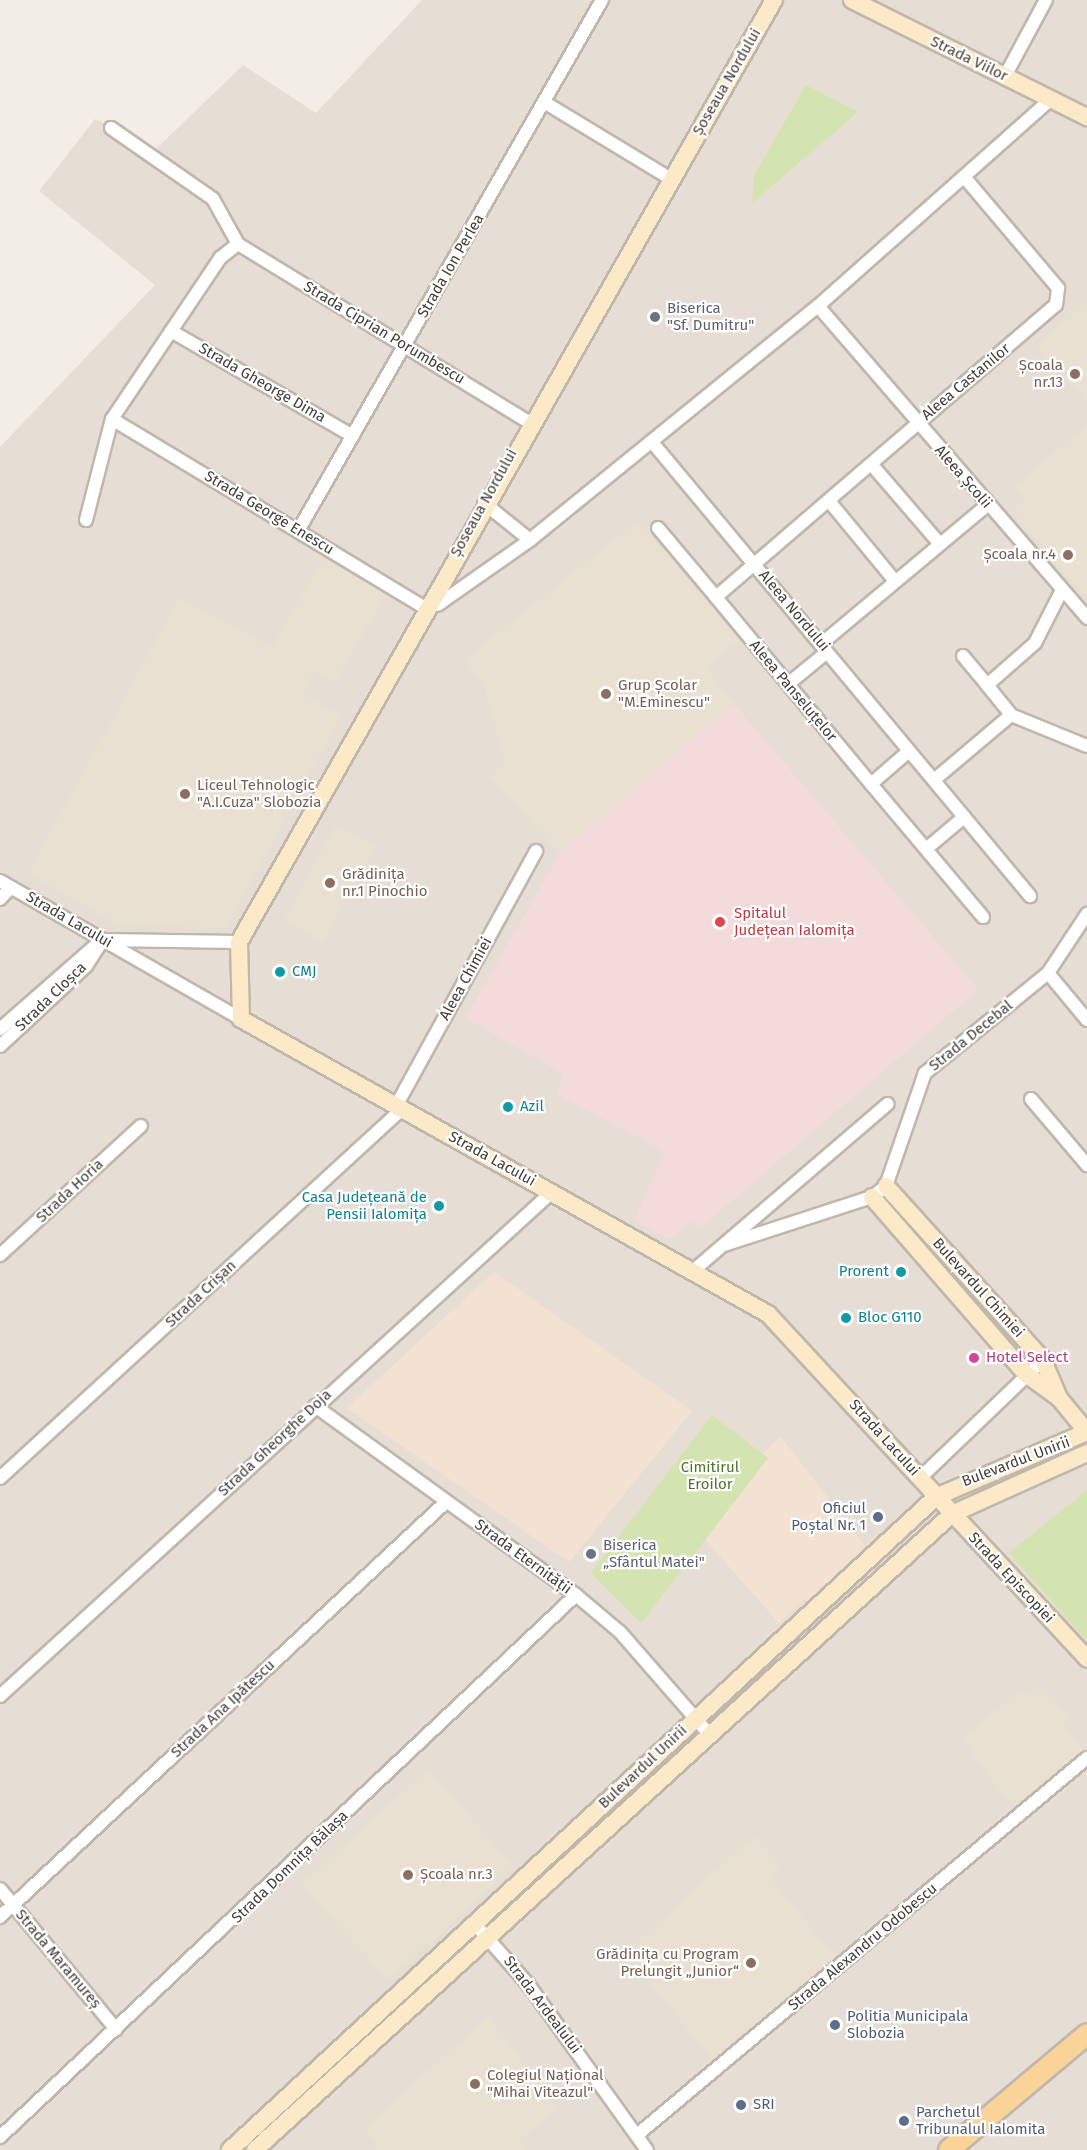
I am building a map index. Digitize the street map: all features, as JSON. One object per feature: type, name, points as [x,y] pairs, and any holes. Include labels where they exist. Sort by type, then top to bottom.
[{"type":"main road","points":[[949,2150],[1087,2034]]},
{"type":"street","name":"Strada Ion Perlea","points":[[298,531],[602,0]]},
{"type":"street","name":"Șoseaua Nordului","points":[[239,942],[484,503],[774,0]]},
{"type":"street","name":"Strada Viilor","points":[[852,0],[1087,117]]},
{"type":"street","points":[[1005,76],[1046,0]]},
{"type":"street","points":[[425,608],[452,599],[652,442],[818,306],[966,179],[1051,99]]},
{"type":"street","points":[[544,102],[671,179]]},
{"type":"street","points":[[86,520],[112,419],[220,258],[238,244],[213,199],[111,128]]},
{"type":"street","name":"Aleea Castanilor","points":[[755,564],[872,465],[1060,297],[966,179]]},
{"type":"street","name":"Strada Ciprian Porumbescu","points":[[238,244],[530,423]]},
{"type":"street","name":"Aleea Școlii","points":[[818,306],[987,505],[1087,618]]},
{"type":"street","name":"Strada Gheorge Dima","points":[[171,331],[353,436]]},
{"type":"street","name":"Strada George Enescu","points":[[112,419],[425,608]]},
{"type":"street","name":"Aleea Nordului","points":[[652,442],[1030,896]]},
{"type":"street","points":[[872,465],[940,544]]},
{"type":"street","points":[[829,501],[895,581]]},
{"type":"street","points":[[484,503],[530,540]]},
{"type":"street","points":[[788,684],[895,581],[987,505]]},
{"type":"street","name":"Aleea Panseluțelor","points":[[658,528],[983,917]]},
{"type":"street","points":[[716,597],[755,564]]},
{"type":"street","points":[[987,685],[1035,643],[1062,590]]},
{"type":"street","points":[[963,656],[1011,715],[1086,743]]},
{"type":"street","points":[[934,780],[1011,715]]},
{"type":"street","points":[[871,784],[909,751]]},
{"type":"street","points":[[926,849],[964,817]]},
{"type":"street","name":"Aleea Chimiei","points":[[399,1108],[536,851]]},
{"type":"street","points":[[0,899],[5,884]]},
{"type":"street","name":"Strada Lacului","points":[[5,884],[399,1108],[739,1294],[788,1332],[936,1497]]},
{"type":"street","name":"Strada Decebal","points":[[886,1185],[925,1073],[1048,973],[1087,914]]},
{"type":"street","points":[[103,940],[239,942],[241,1019]]},
{"type":"street","name":"Strada Cloșca","points":[[0,1029],[103,940]]},
{"type":"street","name":"Strada Cloșca","points":[[0,1046],[86,966],[103,940]]},
{"type":"street","points":[[1048,973],[1087,1020]]},
{"type":"street","points":[[1031,1099],[1087,1165]]},
{"type":"street","points":[[694,1270],[888,1104]]},
{"type":"street","name":"Strada Crișan","points":[[0,1478],[399,1108]]},
{"type":"street","name":"Strada Horia","points":[[0,1255],[141,1126]]},
{"type":"street","points":[[724,1245],[872,1197],[886,1185]]},
{"type":"street","name":"Bulevardul Chimiei","points":[[886,1185],[1043,1360],[1059,1398]]},
{"type":"street","name":"Strada Gheorghe Doja","points":[[0,1696],[552,1192]]},
{"type":"street","name":"Bulevardul Chimiei","points":[[872,1197],[1026,1374],[1059,1398],[1087,1432]]},
{"type":"street","points":[[920,1478],[1043,1360]]},
{"type":"street","name":"Strada Eternității","points":[[315,1406],[576,1595],[620,1632],[709,1734]]},
{"type":"street","name":"Bulevardul Unirii","points":[[253,2146],[474,1923],[936,1497],[1087,1432]]},
{"type":"street","name":"Bulevardul Unirii","points":[[230,2150],[253,2146],[952,1514],[1087,1453]]},
{"type":"street","name":"Strada Episcopiei","points":[[936,1497],[1087,1659]]},
{"type":"street","name":"Strada Ana Ipătescu","points":[[0,1917],[446,1502]]},
{"type":"street","name":"Strada Domnița Bălașa","points":[[0,2137],[576,1595]]},
{"type":"street","name":"Strada Alexandru Odobescu","points":[[637,2135],[1087,1758]]},
{"type":"street","name":"Strada Maramureș","points":[[0,1889],[116,2029]]},
{"type":"street","name":"Strada Ardealului","points":[[474,1923],[528,1984],[647,2150]]},
{"type":"shaded area","points":[[422,0],[1087,0],[1087,2150],[0,2150],[0,447],[155,285],[39,191],[95,119],[156,149],[243,65],[316,113]]},
{"type":"shaded area","name":"Școala nr.13","points":[[1087,302],[1087,402],[1037,346]]},
{"type":"shaded area","name":"Școala nr.4","points":[[1087,424],[1087,599],[1012,511],[1025,500],[1014,487]]},
{"type":"shaded area","name":"Grup Școlar \"M.Eminescu\"","points":[[638,521],[739,640],[706,668],[734,704],[560,853],[490,777],[505,762],[484,684],[464,660]]},
{"type":"shaded area","name":"Liceul Tehnologic \"A.I.Cuza\" Slobozia","points":[[323,559],[386,594],[335,682],[314,671],[302,694],[341,715],[226,928],[117,924],[28,873],[179,599],[272,647]]},
{"type":"shaded area","name":"Spitalul Județean Ialomița","points":[[734,704],[978,990],[699,1229],[691,1221],[669,1239],[634,1220],[665,1152],[557,1094],[564,1074],[466,1018],[560,853]]},
{"type":"shaded area","name":"Grădinița nr.1 Pinochio","points":[[336,825],[375,846],[323,942],[284,920]]},
{"type":"shaded area","points":[[494,1272],[692,1411],[569,1562],[347,1408]]},
{"type":"shaded area","points":[[781,1437],[868,1550],[810,1605],[805,1599],[779,1623],[705,1539],[768,1458],[763,1453]]},
{"type":"shaded area","points":[[1041,1685],[1071,1718],[1063,1725],[1086,1751],[1017,1811],[971,1754],[974,1751],[963,1737],[1021,1690],[1027,1696]]},
{"type":"shaded area","name":"Școala nr.3","points":[[428,1769],[514,1866],[389,1980],[301,1885]]},
{"type":"shaded area","points":[[754,1836],[780,1866],[770,1877],[834,1956],[713,2060],[625,1953]]},
{"type":"shaded area","name":"Colegiul Național \"Mihai Viteazul\"","points":[[488,2016],[556,2109],[519,2141],[527,2150],[374,2150],[379,2145],[364,2129]]},
{"type":"green space","points":[[806,85],[858,112],[752,203],[754,175]]},
{"type":"green space","name":"Cimitirul Eroilor","points":[[712,1415],[768,1458],[641,1623],[591,1573]]},
{"type":"green space","points":[[1087,1490],[1087,1641],[1009,1553]]},
{"type":"place","name":"Biserica \"Sf. Dumitru\"","points":[[655,317]]},
{"type":"place","name":"Școala nr.13","points":[[1075,374]]},
{"type":"place","name":"Școala nr.4","points":[[1068,555]]},
{"type":"place","name":"Grup Școlar \"M.Eminescu\"","points":[[606,694]]},
{"type":"place","name":"Liceul Tehnologic \"A.I.Cuza\" Slobozia","points":[[185,794]]},
{"type":"place","name":"Grădinița nr.1 Pinochio","points":[[330,883]]},
{"type":"place","name":"Spitalul Județean Ialomița","points":[[720,922]]},
{"type":"place","name":"CMJ","points":[[280,972]]},
{"type":"place","name":"Azil","points":[[508,1107]]},
{"type":"place","name":"Casa Județeană de Pensii Ialomița","points":[[439,1206]]},
{"type":"place","name":"Prorent","points":[[901,1272]]},
{"type":"place","name":"Bloc G110","points":[[846,1318]]},
{"type":"place","name":"Hotel Select","points":[[974,1358]]},
{"type":"place","name":"Oficiul Poștal Nr. 1","points":[[878,1517]]},
{"type":"place","name":"Biserica „Sfântul Matei\"","points":[[591,1554]]},
{"type":"place","name":"Școala nr.3","points":[[408,1875]]},
{"type":"place","name":"Grădinița cu Program Prelungit „Junior“","points":[[751,1963]]},
{"type":"place","name":"Politia Municipala Slobozia","points":[[835,2025]]},
{"type":"place","name":"Colegiul Național \"Mihai Viteazul\"","points":[[475,2084]]},
{"type":"place","name":"SRI","points":[[741,2105]]},
{"type":"place","name":"Parchetul Tribunalul Ialomita","points":[[904,2121]]}]
